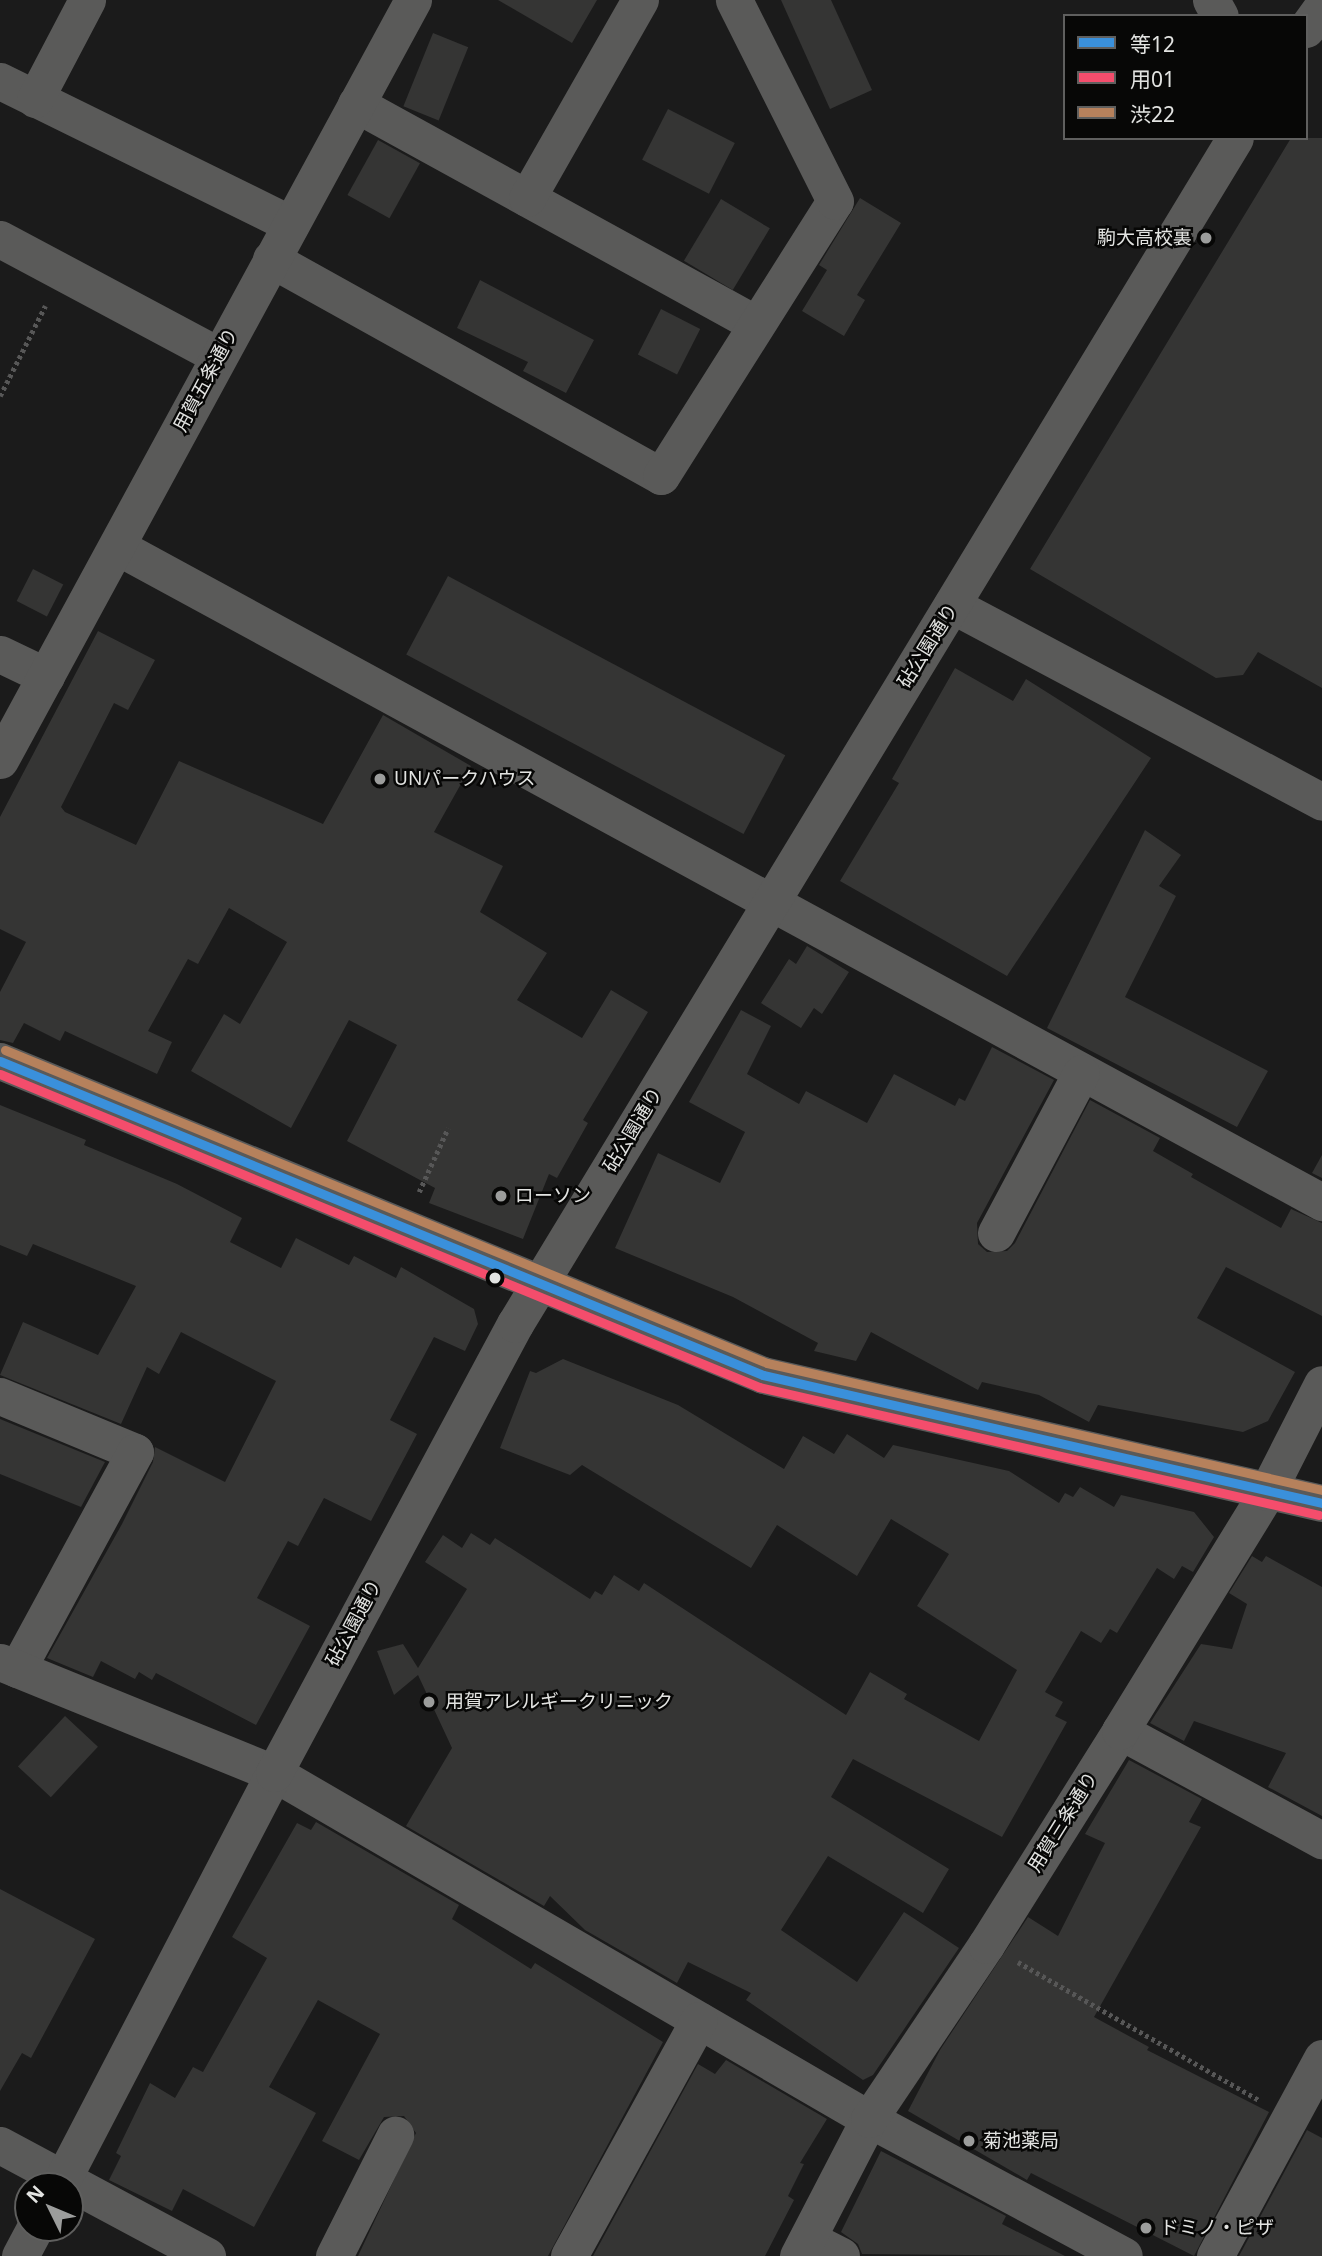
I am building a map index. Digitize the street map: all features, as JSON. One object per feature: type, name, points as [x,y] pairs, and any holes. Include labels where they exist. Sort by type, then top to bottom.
[{"type":"street","points":[[35,99],[87,0]]},
{"type":"street","name":"用賀五条通り","points":[[0,760],[413,0]]},
{"type":"street","points":[[527,198],[640,0]]},
{"type":"street","points":[[271,259],[661,476],[755,323],[835,201],[734,0]]},
{"type":"street","points":[[1308,26],[1322,7]]},
{"type":"street","points":[[0,81],[291,224]]},
{"type":"street","points":[[356,104],[755,323]]},
{"type":"street","name":"砧公園通り","points":[[66,2172],[274,1773],[539,1285],[1234,140]]},
{"type":"street","points":[[0,239],[219,356]]},
{"type":"street","points":[[118,547],[1322,1202]]},
{"type":"street","points":[[952,605],[1322,802]]},
{"type":"street","points":[[0,654],[46,676]]},
{"type":"street","points":[[0,1060],[539,1285],[763,1375],[1322,1503]]},
{"type":"street","points":[[996,1233],[1081,1073]]},
{"type":"street","name":"用賀三条通り","points":[[803,2247],[869,2119],[986,1945],[1120,1731],[1267,1492],[1322,1384]]},
{"type":"street","points":[[0,1395],[135,1451],[8,1665],[274,1773],[869,2119],[1125,2256]]},
{"type":"street","points":[[1120,1731],[1322,1840]]},
{"type":"street","points":[[569,2256],[699,2020]]},
{"type":"street","points":[[1215,2256],[1322,2058]]},
{"type":"street","points":[[334,2256],[395,2135]]},
{"type":"street","points":[[0,2145],[45,2172]]},
{"type":"street","points":[[84,2194],[207,2256]]},
{"type":"street","points":[[803,2247],[841,2256]]},
{"type":"path","points":[[0,396],[63,272]]},
{"type":"path","points":[[402,1228],[448,1128]]},
{"type":"path","points":[[986,1945],[1290,2118]]},
{"type":"building","points":[[498,0],[597,0],[572,43]]},
{"type":"building","points":[[781,0],[831,0],[872,90],[830,109]]},
{"type":"building","points":[[433,33],[468,47],[439,120],[403,106]]},
{"type":"building","points":[[668,109],[735,143],[709,194],[642,160]]},
{"type":"building","points":[[1322,138],[1322,688],[1258,652],[1243,675],[1216,678],[1030,569],[1290,140]]},
{"type":"building","points":[[378,140],[420,163],[389,218],[347,195]]},
{"type":"building","points":[[860,198],[901,223],[857,295],[865,300],[844,336],[802,311],[827,270],[819,265]]},
{"type":"building","points":[[721,199],[770,228],[733,290],[684,261]]},
{"type":"building","points":[[480,280],[594,340],[566,393],[523,371],[528,362],[457,328]]},
{"type":"building","points":[[661,309],[700,329],[677,374],[638,354]]},
{"type":"building","points":[[33,569],[63,584],[47,617],[17,601]]},
{"type":"building","points":[[448,576],[785,755],[744,834],[406,655]]},
{"type":"building","points":[[98,631],[155,660],[128,710],[114,703],[61,807],[65,812],[136,845],[179,761],[323,824],[383,715],[471,766],[434,832],[503,866],[480,912],[547,953],[517,1000],[582,1038],[611,990],[648,1012],[583,1120],[588,1123],[557,1178],[549,1174],[523,1239],[429,1203],[435,1188],[347,1141],[397,1045],[349,1020],[291,1128],[191,1071],[224,1014],[240,1024],[287,942],[229,908],[198,964],[188,959],[148,1031],[172,1042],[157,1074],[65,1031],[60,1041],[24,1023],[13,1043],[0,1040],[0,992],[26,942],[0,929],[0,817]]},
{"type":"building","points":[[955,668],[1013,701],[1026,679],[1151,758],[1007,976],[840,881],[899,783],[892,779]]},
{"type":"building","points":[[1145,830],[1181,855],[1159,886],[1176,896],[1125,997],[1268,1071],[1237,1127],[1047,1028]]},
{"type":"building","points":[[807,946],[849,972],[822,1014],[814,1008],[801,1028],[761,1003],[789,959],[796,964]]},
{"type":"building","points":[[741,1010],[771,1026],[747,1074],[799,1104],[806,1091],[867,1123],[894,1074],[955,1106],[959,1098],[965,1101],[992,1047],[1054,1080],[977,1223],[978,1244],[987,1252],[1007,1251],[1015,1243],[1090,1100],[1160,1138],[1153,1151],[1193,1174],[1191,1177],[1281,1228],[1291,1209],[1322,1223],[1322,1316],[1226,1267],[1197,1318],[1295,1372],[1268,1421],[1243,1432],[1098,1405],[1089,1422],[1039,1395],[982,1382],[978,1390],[871,1332],[856,1361],[814,1351],[818,1343],[733,1297],[615,1248],[658,1153],[720,1183],[745,1132],[689,1102]]},
{"type":"building","points":[[0,1105],[86,1140],[84,1145],[177,1184],[242,1218],[230,1242],[281,1268],[296,1238],[349,1265],[354,1256],[396,1278],[401,1267],[474,1309],[478,1324],[465,1351],[434,1337],[390,1420],[417,1434],[371,1521],[324,1498],[298,1546],[288,1541],[257,1598],[310,1626],[256,1725],[156,1673],[152,1680],[139,1672],[135,1679],[101,1661],[93,1677],[47,1658],[122,1524],[153,1462],[155,1447],[225,1482],[276,1381],[181,1332],[159,1374],[147,1367],[121,1424],[0,1375],[23,1322],[98,1355],[136,1286],[33,1244],[27,1256],[0,1245]]},
{"type":"building","points":[[1322,1155],[1322,1178],[1312,1173]]},
{"type":"building","points":[[563,1359],[678,1405],[784,1469],[803,1436],[834,1454],[847,1434],[884,1458],[893,1445],[1009,1471],[1059,1503],[1065,1493],[1073,1497],[1080,1487],[1114,1507],[1121,1495],[1194,1512],[1214,1537],[1193,1572],[1182,1566],[1174,1579],[1157,1568],[1117,1633],[1110,1629],[1101,1643],[1081,1631],[1045,1692],[1063,1702],[1055,1716],[1067,1722],[1002,1837],[853,1759],[831,1797],[949,1869],[923,1913],[828,1856],[781,1930],[857,1982],[904,1912],[959,1948],[873,2075],[863,2080],[746,2000],[751,1993],[688,1962],[677,1983],[585,1930],[550,1896],[544,1906],[406,1826],[452,1748],[418,1675],[394,1695],[377,1651],[403,1644],[418,1668],[467,1589],[425,1562],[443,1535],[462,1548],[471,1533],[490,1545],[495,1538],[590,1599],[595,1591],[602,1595],[614,1575],[639,1591],[644,1583],[846,1715],[870,1672],[907,1694],[904,1699],[979,1741],[1017,1670],[917,1606],[949,1554],[891,1519],[857,1576],[777,1525],[751,1568],[582,1465],[570,1475],[500,1448],[530,1371],[536,1373]]},
{"type":"building","points":[[0,1419],[105,1462],[81,1507],[0,1474]]},
{"type":"building","points":[[1252,1556],[1262,1562],[1266,1556],[1322,1587],[1322,1816],[1268,1787],[1286,1753],[1194,1721],[1184,1741],[1150,1723],[1201,1644],[1232,1649],[1247,1604],[1229,1593]]},
{"type":"building","points":[[65,1716],[98,1747],[51,1797],[18,1766]]},
{"type":"building","points":[[1129,1760],[1202,1799],[1189,1822],[1201,1827],[1094,2017],[1149,2047],[1147,2050],[1269,2112],[1194,2256],[1031,2173],[1027,2180],[908,2111],[940,2050],[1028,1917],[1058,1936],[1105,1843],[1085,1834]]},
{"type":"building","points":[[316,1822],[459,1905],[452,1919],[531,1969],[535,1963],[663,2042],[548,2256],[358,2256],[416,2133],[404,2116],[384,2117],[359,2160],[322,2141],[380,2034],[318,2000],[269,2087],[316,2113],[254,2227],[183,2189],[172,2211],[109,2180],[121,2156],[116,2153],[150,2083],[175,2098],[193,2067],[203,2072],[267,1958],[232,1937],[297,1823],[311,1830]]},
{"type":"building","points":[[0,1889],[95,1939],[31,2058],[22,2053],[0,2091]]},
{"type":"building","points":[[726,2060],[827,2119],[800,2163],[804,2164],[788,2196],[794,2200],[765,2256],[593,2256],[698,2064],[715,2074]]},
{"type":"building","points":[[1307,2130],[1322,2138],[1322,2256],[1239,2256]]},
{"type":"building","points":[[881,2151],[1006,2216],[1002,2224],[1065,2256],[862,2254],[858,2244],[841,2232]]},
{"type":"transit line","name":"渋22","points":[[5,1050],[767,1363],[1322,1490]]},
{"type":"transit line","name":"等12","points":[[0,1061],[763,1375],[1322,1503]]},
{"type":"transit line","name":"用01","points":[[0,1074],[759,1387],[1319,1515]]},
{"type":"place","name":"駒大高校裏","points":[[1206,238]]},
{"type":"place","name":"UNパークハウス","points":[[380,779]]},
{"type":"place","name":"ローソン","points":[[501,1196]]},
{"type":"place","name":"用賀アレルギークリニック","points":[[429,1702]]},
{"type":"place","name":"菊池薬局","points":[[969,2141]]},
{"type":"place","name":"ドミノ・ピザ","points":[[1146,2228]]}]
